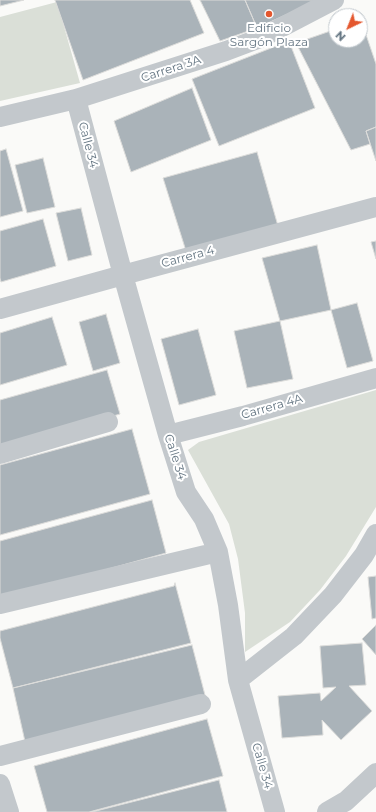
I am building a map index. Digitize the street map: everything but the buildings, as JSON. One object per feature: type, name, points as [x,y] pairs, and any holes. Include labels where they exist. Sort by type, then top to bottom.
[{"type":"street","name":"Carrera 3A","points":[[0,117],[76,99],[234,48],[263,37],[334,0]]},
{"type":"street","name":"Calle 34","points":[[76,99],[168,435],[186,492],[204,519],[218,552],[228,605],[238,680],[275,812]]},
{"type":"street","name":"Carrera 4","points":[[0,309],[376,207]]},
{"type":"street","name":"Carrera 4A","points":[[168,435],[243,416],[376,378]]},
{"type":"street","points":[[0,454],[108,422]]},
{"type":"street","points":[[238,680],[294,636],[304,626],[333,595],[364,556],[376,534]]},
{"type":"street","points":[[0,604],[218,552]]},
{"type":"street","points":[[0,756],[201,704]]},
{"type":"street","points":[[327,812],[346,801],[376,773]]},
{"type":"street","points":[[0,784],[9,812]]},
{"type":"shaded area","points":[[57,2],[80,83],[0,101],[0,17]]},
{"type":"shaded area","points":[[376,390],[376,507],[346,556],[320,590],[290,622],[245,652],[245,613],[238,559],[229,524],[188,450],[199,442]]},
{"type":"place","name":"Edificio Sargón Plaza","points":[[269,14]]}]
